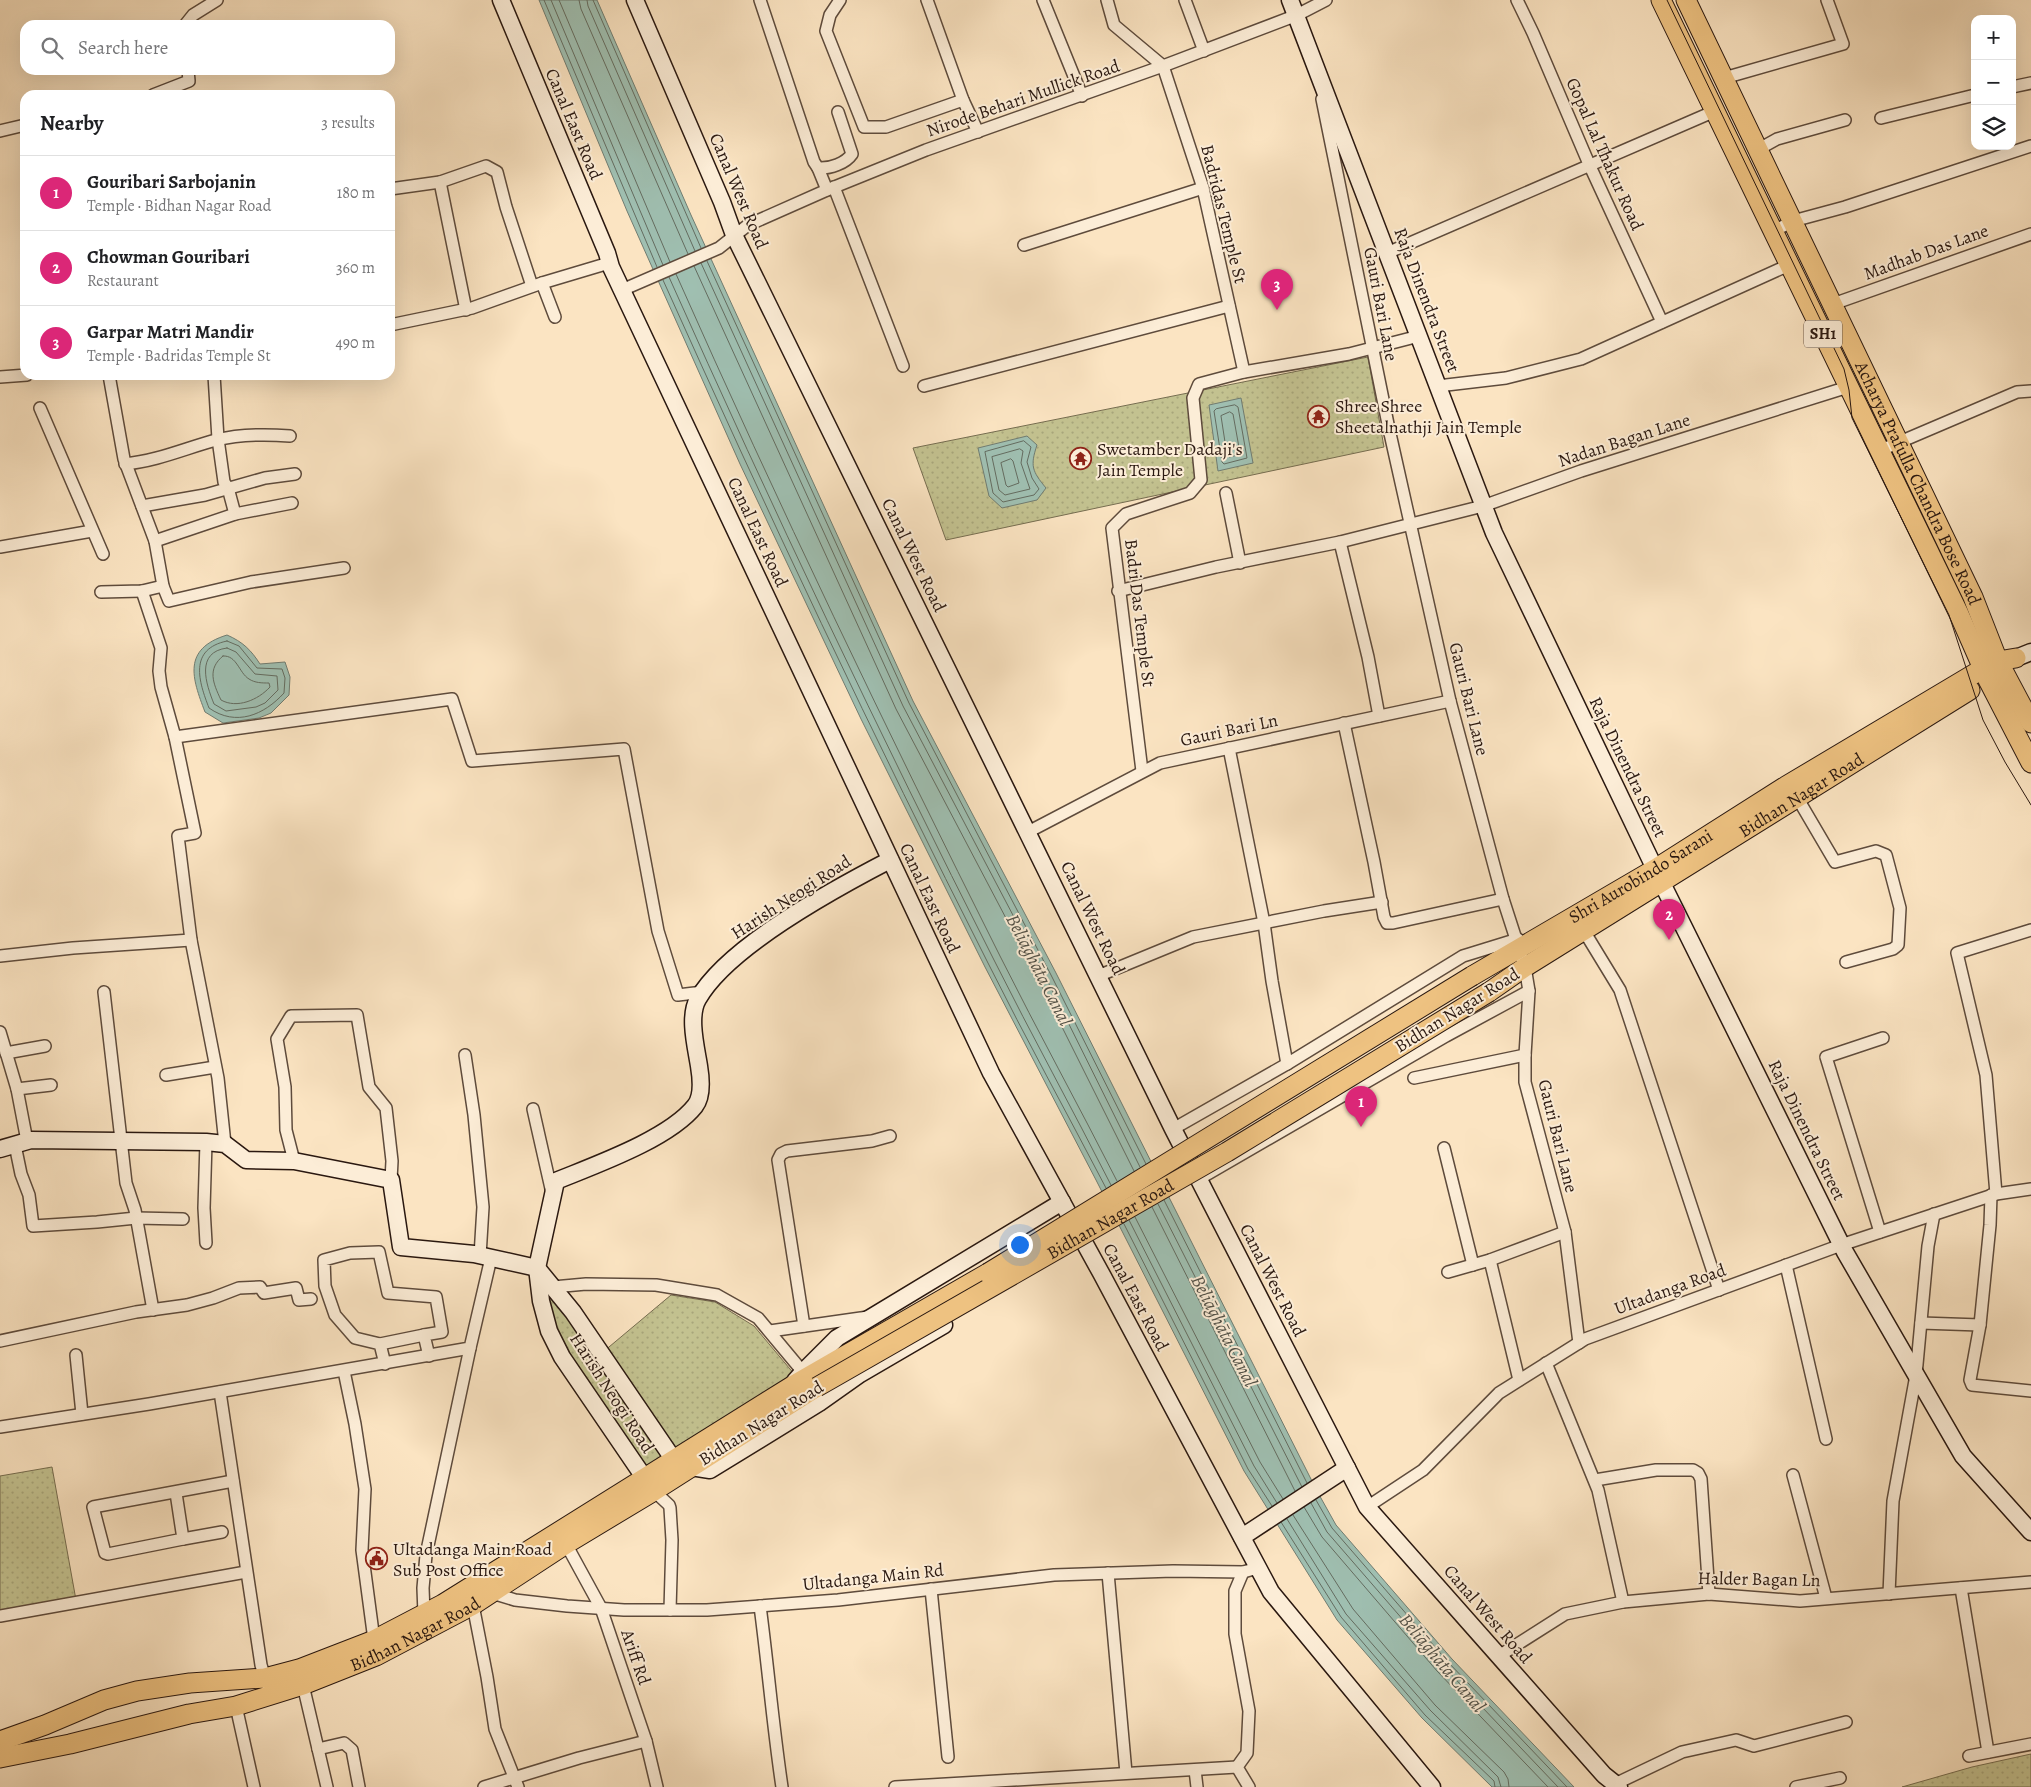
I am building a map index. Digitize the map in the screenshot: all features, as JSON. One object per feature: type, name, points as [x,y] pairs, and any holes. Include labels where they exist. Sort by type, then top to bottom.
[{"type":"main road","name":"Canal East Road","points":[[501,0],[603,244],[609,263],[991,1073],[1246,1534],[1251,1570],[1432,1787]]},
{"type":"main road","name":"Canal West Road","points":[[636,0],[722,202],[734,235],[1173,1129],[1344,1470],[1367,1507],[1604,1775],[1617,1785]]},
{"type":"main road","name":"Acharya Prafulla Chandra Bose Road","points":[[1661,0],[1880,450],[2003,665]]},
{"type":"main road","name":"Acharya Prafulla Chandra Bose Road","points":[[1686,0],[1973,596],[2031,723]]},
{"type":"main road","name":"Raja Dinendra Street","points":[[1294,7],[1494,533],[1659,876],[1841,1245],[1963,1456],[2031,1532]]},
{"type":"main road","name":"SH1","points":[[2003,665],[2031,763]]},
{"type":"main road","name":"Bidhan Nagar Road","points":[[683,1466],[805,1380],[1227,1152],[1489,992],[1521,952],[1584,931],[1659,876],[1798,799],[2003,665]]},
{"type":"main road","name":"Shri Aurobindo Sarani","points":[[1472,976],[1521,952],[1659,876],[1786,786],[2003,665]]},
{"type":"main road","name":"Harish Neogi Road","points":[[649,1485],[562,1357],[549,1331],[541,1301],[537,1268],[556,1182],[637,1146],[677,1124],[696,1105],[702,1082],[693,1026],[697,1001],[709,982],[750,944],[818,900],[890,860]]},
{"type":"main road","name":"Bidhan Nagar Road","points":[[0,1758],[70,1744],[189,1714],[236,1706],[307,1666],[374,1640],[424,1614],[683,1466],[805,1380],[988,1273],[1472,976]]},
{"type":"main road","points":[[14,1145],[121,1141],[206,1142],[225,1144],[246,1160],[294,1161],[391,1180],[400,1247],[485,1257],[537,1268],[573,1312],[683,1466],[710,1470],[819,1403],[860,1374],[1085,1244]]},
{"type":"main road","points":[[805,1380],[837,1338],[1062,1202]]},
{"type":"main road","points":[[1246,1534],[1344,1470]]},
{"type":"main road","name":"Bidhan Nagar Road","points":[[0,1741],[104,1700],[137,1691],[190,1683],[268,1687],[303,1686],[376,1656],[473,1605],[566,1544],[649,1485]]},
{"type":"street","points":[[189,20],[193,15],[217,0]]},
{"type":"street","points":[[760,0],[814,162],[831,189],[903,366]]},
{"type":"street","points":[[840,0],[830,15],[826,31],[864,127],[886,127],[963,100]]},
{"type":"street","points":[[927,0],[970,118],[969,126],[975,133]]},
{"type":"street","points":[[1043,0],[1082,96]]},
{"type":"street","points":[[1107,0],[1114,25],[1163,66]]},
{"type":"street","points":[[1184,0],[1204,50]]},
{"type":"street","name":"Nirode Behari Mullick Road","points":[[622,290],[719,248],[748,224],[854,179],[1204,50],[1294,7],[1326,0]]},
{"type":"street","name":"Gopal Lal Thakur Road","points":[[1517,0],[1662,322]]},
{"type":"street","points":[[1724,78],[1843,44],[1827,0]]},
{"type":"street","name":"Gauri Bari Lane","points":[[1314,60],[1372,348],[1450,701],[1503,899],[1521,952],[1529,991],[1524,1055],[1525,1082],[1565,1232],[1579,1343]]},
{"type":"street","name":"Badridas Temple St","points":[[1163,66],[1203,188],[1244,372]]},
{"type":"street","points":[[166,90],[188,81],[188,75]]},
{"type":"street","points":[[2016,86],[2031,82]]},
{"type":"street","points":[[1881,118],[1971,96]]},
{"type":"street","points":[[1387,252],[1716,111]]},
{"type":"street","points":[[818,168],[824,169],[848,160],[852,154],[838,112]]},
{"type":"street","points":[[1759,149],[1777,140],[1845,120]]},
{"type":"street","points":[[0,130],[20,126]]},
{"type":"street","points":[[1774,231],[1793,221],[1846,207],[2031,146]]},
{"type":"street","points":[[848,160],[854,179]]},
{"type":"street","points":[[395,189],[440,182],[486,166],[497,172],[506,207],[537,284],[555,317]]},
{"type":"street","points":[[440,182],[466,310]]},
{"type":"street","points":[[1024,245],[1203,188]]},
{"type":"street","name":"Madhab Das Lane","points":[[1832,304],[2031,234]]},
{"type":"street","points":[[395,323],[466,310],[537,284],[609,263]]},
{"type":"street","points":[[1438,386],[1506,378],[1581,359],[1791,264]]},
{"type":"street","points":[[924,386],[1229,306]]},
{"type":"street","points":[[1244,372],[1372,348],[1419,336]]},
{"type":"street","name":"Badri Das Temple St","points":[[1142,772],[1118,591],[1112,528],[1126,514],[1190,493],[1201,480],[1192,398],[1199,384],[1244,372]]},
{"type":"street","points":[[0,378],[20,376]]},
{"type":"street","points":[[110,380],[125,464],[155,541],[162,586],[169,601],[251,582],[344,568]]},
{"type":"street","points":[[214,380],[218,439],[224,482],[228,488],[235,514]]},
{"type":"street","name":"Nadan Bagan Lane","points":[[1118,591],[1340,542],[1484,506],[1581,471],[1848,387]]},
{"type":"street","points":[[1880,450],[2017,392],[2031,391]]},
{"type":"street","points":[[40,408],[103,554]]},
{"type":"street","points":[[125,464],[140,462],[218,439],[258,434],[290,436]]},
{"type":"street","points":[[142,506],[205,495],[264,478],[295,474]]},
{"type":"street","points":[[1226,493],[1240,563]]},
{"type":"street","points":[[155,541],[235,514],[292,503]]},
{"type":"street","points":[[0,547],[92,531]]},
{"type":"street","points":[[1340,542],[1368,657],[1380,716]]},
{"type":"street","points":[[101,592],[142,591],[162,586]]},
{"type":"street","points":[[142,591],[161,648],[158,671],[175,737],[195,833],[178,836],[191,940],[215,1066],[225,1144]]},
{"type":"street","points":[[175,737],[452,699],[472,761],[624,749],[658,930],[678,995],[703,992]]},
{"type":"street","name":"Gauri Bari Ln","points":[[1028,832],[1160,762],[1450,701]]},
{"type":"street","points":[[1344,723],[1384,917],[1387,922],[1393,923],[1503,899]]},
{"type":"street","points":[[1229,748],[1264,923],[1287,1064]]},
{"type":"street","points":[[1798,799],[1835,862],[1876,851],[1886,855],[1900,908],[1898,945],[1893,949],[1846,962]]},
{"type":"street","points":[[1098,976],[1193,937],[1382,902]]},
{"type":"street","points":[[2031,930],[1957,953],[1986,1075],[1993,1195],[1980,1325],[1970,1380],[1972,1385],[2031,1391]]},
{"type":"street","points":[[1584,931],[1620,990],[1719,1290]]},
{"type":"street","points":[[0,956],[73,948],[191,940]]},
{"type":"street","points":[[1173,1129],[1287,1064],[1463,956],[1521,952]]},
{"type":"street","points":[[1199,1179],[1446,1036],[1529,991]]},
{"type":"street","points":[[104,992],[126,1183],[136,1218],[153,1310]]},
{"type":"street","points":[[294,1161],[286,1130],[285,1087],[277,1039],[290,1016],[357,1015],[369,1087],[386,1108],[392,1161],[391,1180]]},
{"type":"street","points":[[0,1032],[17,1089],[14,1145],[21,1174],[29,1195],[32,1226],[136,1218],[183,1219]]},
{"type":"street","points":[[1880,1232],[1826,1057],[1883,1038]]},
{"type":"street","points":[[6,1053],[45,1046]]},
{"type":"street","points":[[424,1614],[423,1588],[426,1555],[470,1348],[485,1257],[483,1207],[474,1115],[465,1055]]},
{"type":"street","points":[[1414,1078],[1524,1055]]},
{"type":"street","points":[[166,1075],[215,1066]]},
{"type":"street","points":[[17,1089],[51,1085]]},
{"type":"street","points":[[533,1109],[553,1196]]},
{"type":"street","points":[[804,1326],[778,1160],[781,1154],[787,1151],[872,1141],[890,1136]]},
{"type":"street","points":[[206,1142],[204,1208],[206,1243]]},
{"type":"street","points":[[1444,1148],[1473,1265]]},
{"type":"street","name":"Ultadanga Road","points":[[1367,1507],[1423,1470],[1498,1393],[1585,1339],[1841,1245],[1993,1195],[2031,1189]]},
{"type":"street","points":[[1889,1594],[1893,1501],[1916,1375],[1928,1246],[1934,1214]]},
{"type":"street","points":[[1448,1272],[1490,1260],[1565,1232]]},
{"type":"street","points":[[379,1252],[388,1293],[436,1297],[442,1332],[380,1344],[355,1338],[335,1315],[325,1286],[324,1260],[350,1253],[379,1252]]},
{"type":"street","points":[[1490,1260],[1519,1380]]},
{"type":"street","points":[[1786,1265],[1826,1439]]},
{"type":"street","points":[[553,1287],[586,1284],[656,1285],[717,1296],[758,1318],[770,1331],[805,1380]]},
{"type":"street","points":[[0,1341],[213,1298],[239,1288],[260,1287],[264,1293],[296,1288],[299,1300],[311,1298]]},
{"type":"street","points":[[770,1331],[874,1316]]},
{"type":"street","points":[[1921,1323],[1980,1325]]},
{"type":"street","points":[[424,1335],[429,1356]]},
{"type":"street","points":[[380,1344],[385,1364]]},
{"type":"street","points":[[0,1427],[220,1392],[470,1348]]},
{"type":"street","points":[[76,1355],[82,1414]]},
{"type":"street","points":[[1546,1363],[1598,1490],[1623,1602]]},
{"type":"street","points":[[344,1371],[355,1424],[365,1489],[362,1550],[374,1640]]},
{"type":"street","points":[[220,1392],[261,1666],[268,1687]]},
{"type":"street","points":[[1594,1480],[1656,1470],[1693,1470],[1698,1473],[1709,1594]]},
{"type":"street","points":[[1794,1475],[1826,1598]]},
{"type":"street","points":[[222,1532],[108,1554],[105,1553],[94,1507],[233,1481]]},
{"type":"street","points":[[649,1485],[670,1508],[672,1540],[670,1610]]},
{"type":"street","points":[[176,1493],[183,1539]]},
{"type":"street","name":"Ariff Rd","points":[[566,1544],[601,1608],[646,1741],[657,1787]]},
{"type":"street","points":[[1237,1767],[1247,1753],[1249,1711],[1235,1634],[1235,1591],[1251,1570]]},
{"type":"street","name":"Ultadanga Main Rd","points":[[492,1593],[515,1600],[601,1608],[707,1610],[838,1600],[1054,1574],[1251,1570]]},
{"type":"street","points":[[0,1616],[246,1572]]},
{"type":"street","points":[[1108,1573],[1126,1773]]},
{"type":"street","name":"Halder Bagan Ln","points":[[1499,1656],[1565,1614],[1623,1602],[1709,1594],[1800,1601],[2031,1582]]},
{"type":"street","points":[[1961,1588],[1988,1752]]},
{"type":"street","points":[[931,1589],[948,1757]]},
{"type":"street","points":[[473,1605],[495,1729],[516,1783]]},
{"type":"street","points":[[760,1606],[775,1742],[782,1787]]},
{"type":"street","points":[[303,1686],[327,1787]]},
{"type":"street","points":[[236,1706],[254,1787]]},
{"type":"street","points":[[1617,1785],[1682,1752],[1736,1740],[1754,1746],[1846,1722]]},
{"type":"street","points":[[484,1787],[516,1783],[579,1758],[646,1741]]},
{"type":"street","points":[[318,1749],[344,1744],[352,1750],[359,1787]]},
{"type":"street","points":[[1969,1756],[2031,1744]]},
{"type":"street","points":[[895,1787],[1073,1782],[1126,1773],[1237,1767]]},
{"type":"street","points":[[1237,1767],[1250,1787]]},
{"type":"street","points":[[1195,1770],[1197,1787]]},
{"type":"street","points":[[1796,1787],[1840,1778]]},
{"type":"shaded area","points":[[1368,357],[1384,447],[946,540],[913,448]]},
{"type":"shaded area","points":[[541,1280],[668,1462],[647,1477],[555,1333]]},
{"type":"shaded area","points":[[671,1295],[715,1302],[754,1326],[795,1375],[676,1456],[603,1352]]},
{"type":"shaded area","points":[[52,1467],[76,1600],[0,1613],[0,1476]]},
{"type":"shaded area","points":[[2031,1754],[2031,1787],[1902,1787],[1972,1767]]},
{"type":"water","name":"Beliāghāta Canal","points":[[539,0],[597,0],[691,215],[913,701],[1056,973],[1317,1491],[1336,1525],[1452,1659],[1574,1787],[1492,1787],[1422,1718],[1337,1620],[1244,1471],[985,967],[861,719],[740,464],[627,211]]},
{"type":"water","points":[[1241,398],[1253,463],[1218,471],[1209,405]]},
{"type":"water","points":[[1027,436],[1037,445],[1033,458],[1034,468],[1046,488],[1037,500],[1002,508],[989,496],[978,448]]},
{"type":"water","points":[[227,635],[246,647],[260,664],[285,662],[290,677],[289,695],[271,713],[259,718],[223,723],[205,712],[194,676],[194,666],[203,648]]},
{"type":"tram line","points":[[1667,0],[1844,369],[1849,390],[1852,418],[1949,615],[1983,720],[2031,805]]},
{"type":"place","name":"Garpar Matri Mandir","points":[[1277,310]]},
{"type":"place","name":"Shree Shree Sheetalnathji Jain Temple","points":[[1319,416]]},
{"type":"place","name":"Swetamber Dadaji's Jain Temple","points":[[1081,459]]},
{"type":"place","name":"Chowman Gouribari","points":[[1669,940]]},
{"type":"place","name":"Gouribari Sarbojanin","points":[[1361,1127]]},
{"type":"place","name":"Ultadanga Main Road Sub Post Office","points":[[377,1559]]}]
